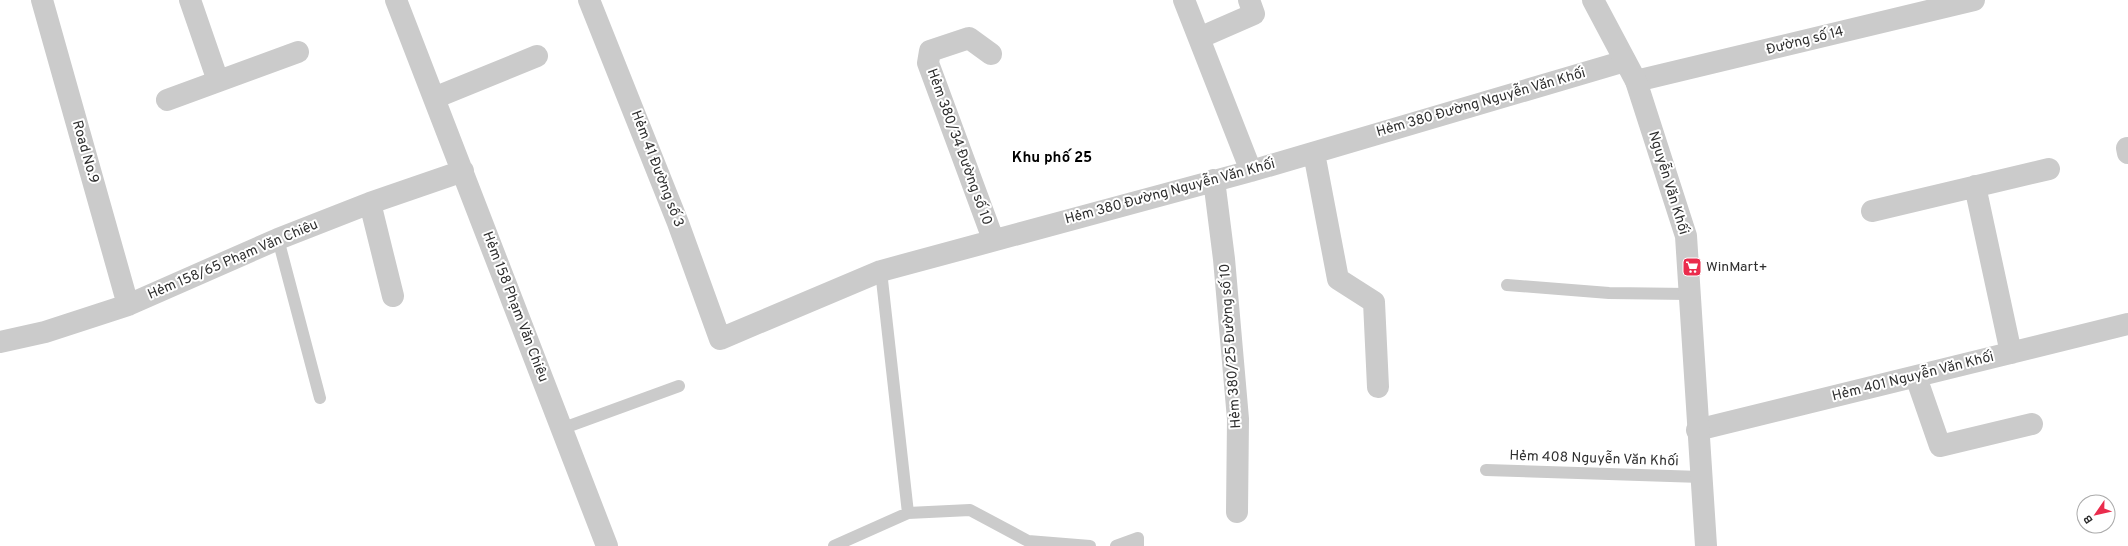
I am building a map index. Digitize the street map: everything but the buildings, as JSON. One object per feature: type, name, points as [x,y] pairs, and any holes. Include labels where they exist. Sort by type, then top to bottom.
[{"type":"street","name":"Road No.9","points":[[42,0],[128,305]]},
{"type":"street","points":[[190,0],[218,81]]},
{"type":"street","name":"Hẻm 158 Phạm Văn Chiêu","points":[[396,0],[607,546]]},
{"type":"street","name":"Hẻm 41 Đường số 3","points":[[589,0],[676,216],[720,339]]},
{"type":"street","points":[[1184,0],[1251,172]]},
{"type":"street","points":[[1199,38],[1254,14],[1249,0]]},
{"type":"street","name":"Nguyễn Văn Khối","points":[[1593,0],[1636,82],[1686,236],[1697,430],[1706,546]]},
{"type":"street","name":"Đường số 14","points":[[1636,82],[1974,0]]},
{"type":"street","name":"Hẻm 380/34 Đường số 10","points":[[991,54],[969,38],[930,51],[928,63],[993,239]]},
{"type":"street","points":[[167,100],[298,52]]},
{"type":"street","points":[[434,98],[537,56]]},
{"type":"street","name":"Hẻm 380 Đường Nguyễn Văn Khối","points":[[720,339],[881,270],[1214,180],[1251,172],[1626,61]]},
{"type":"street","points":[[1314,153],[1338,279],[1374,302],[1378,387]]},
{"type":"street","points":[[1872,211],[2049,169]]},
{"type":"street","name":"Hẻm 158/65 Phạm Văn Chiêu","points":[[0,342],[45,332],[128,305],[278,239],[370,203],[463,171]]},
{"type":"street","name":"Hẻm 380/25 Đường số 10","points":[[1214,180],[1224,259],[1238,419],[1237,512]]},
{"type":"street","points":[[1975,186],[2012,353]]},
{"type":"street","points":[[370,203],[393,296]]},
{"type":"street","name":"Hẻm 401 Nguyễn Văn Khối","points":[[1697,430],[2128,324]]},
{"type":"street","points":[[1916,376],[1940,446],[2032,424]]},
{"type":"lane","points":[[278,239],[320,398]]},
{"type":"lane","points":[[881,270],[908,513]]},
{"type":"lane","points":[[1507,285],[1609,293],[1689,294]]},
{"type":"lane","points":[[561,429],[679,386]]},
{"type":"lane","name":"Hẻm 408 Nguyễn Văn Khối","points":[[1486,470],[1701,478]]},
{"type":"lane","points":[[834,546],[908,513],[970,510],[1028,541],[1090,546]]},
{"type":"lane","points":[[1116,546],[1138,538],[1138,546]]},
{"type":"place","name":"WinMart+","points":[[1692,267]]},
{"type":"district","name":"Khu phố 25","points":[[1052,158]]}]
